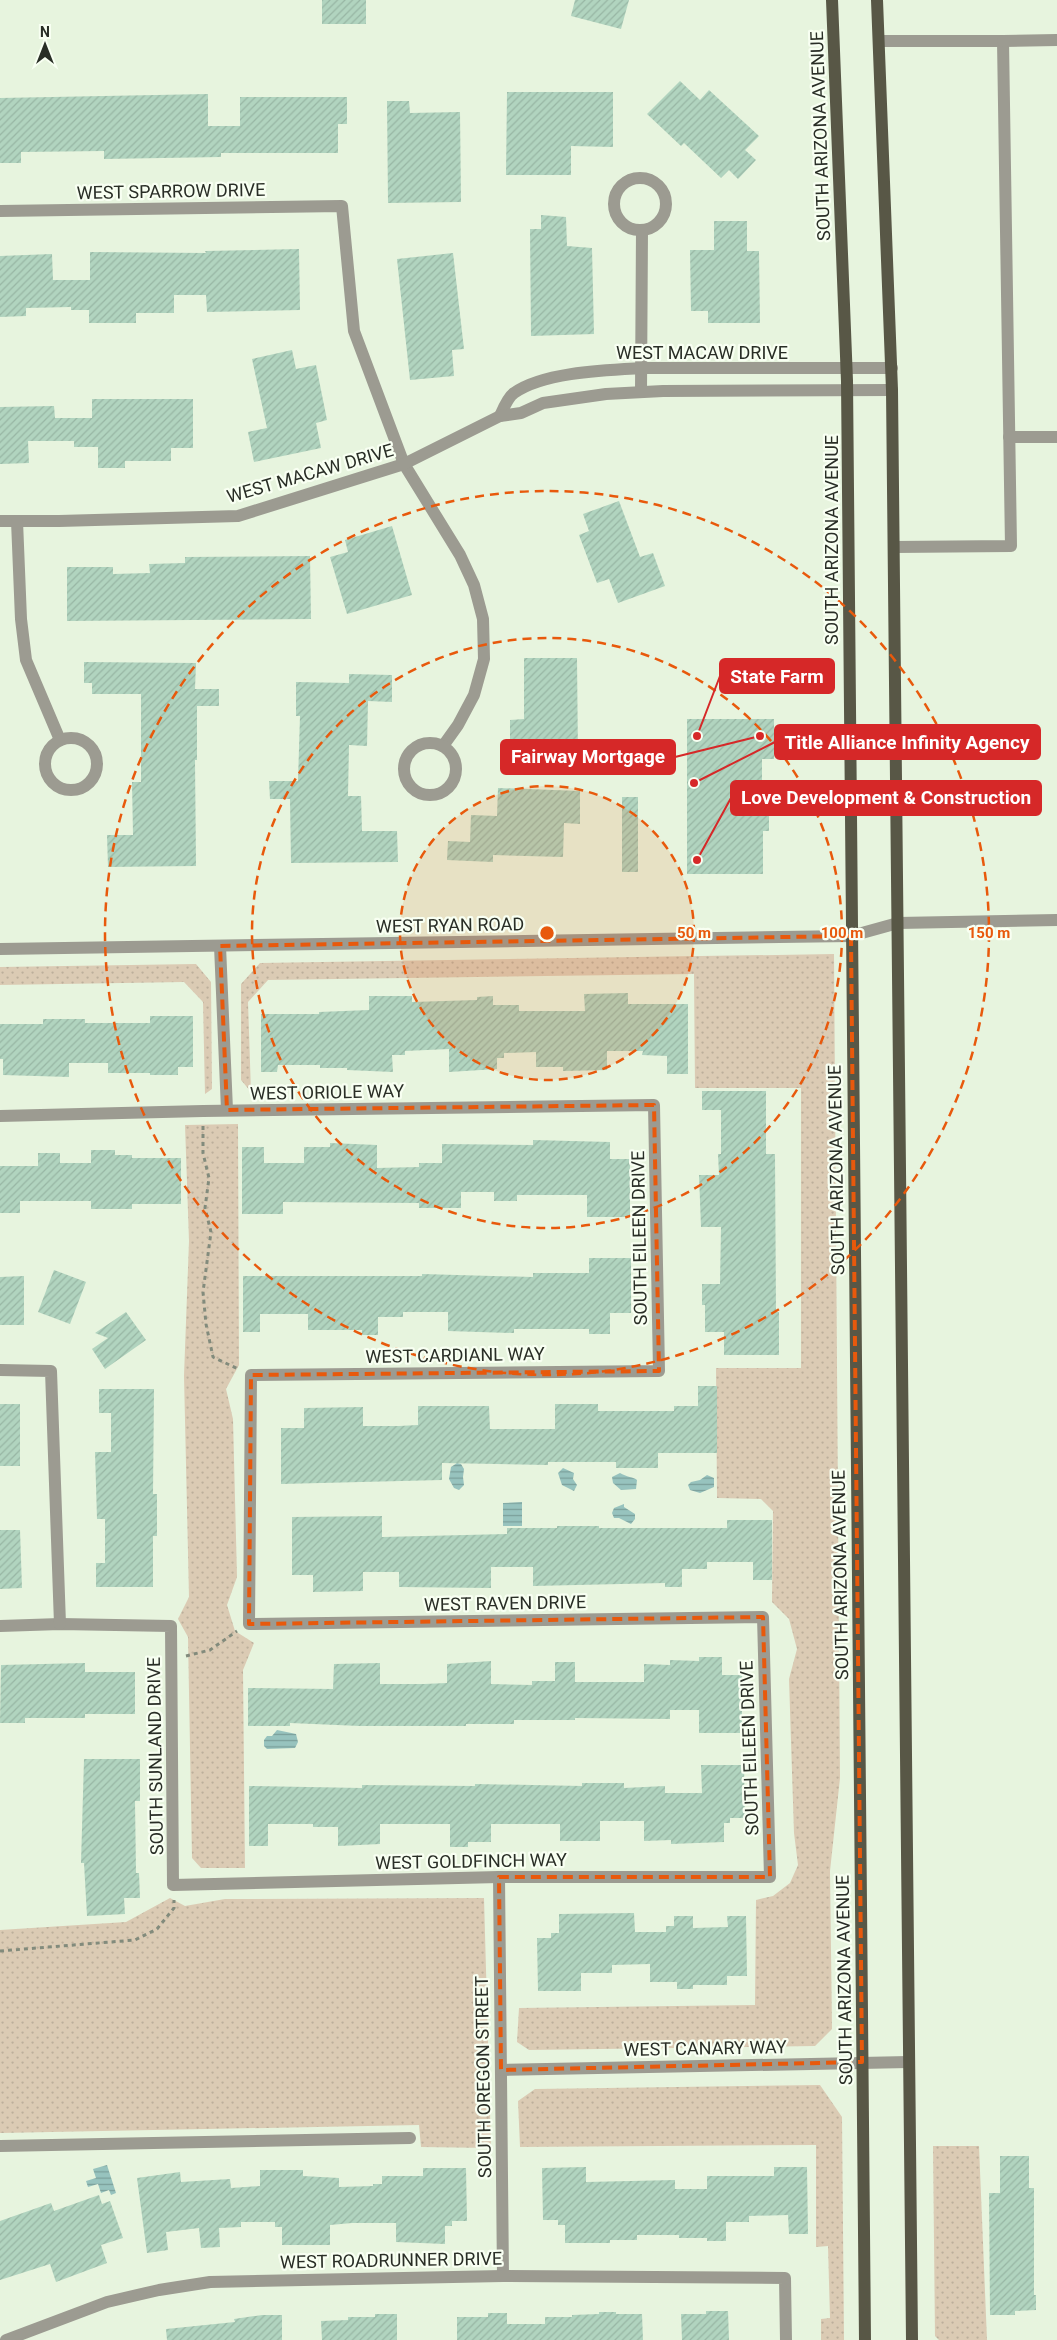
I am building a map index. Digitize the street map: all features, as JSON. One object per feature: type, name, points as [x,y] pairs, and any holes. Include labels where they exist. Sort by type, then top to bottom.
[{"type":"main road","name":"SOUTH ARIZONA AVENUE","points":[[832,0],[847,390],[865,2340]]},
{"type":"main road","points":[[877,0],[892,368],[912,2340]]},
{"type":"street","points":[[879,42],[1057,40]]},
{"type":"street","points":[[894,547],[1010,546],[1003,41]]},
{"type":"street","points":[[634,178],[651,180],[659,185],[666,200],[663,217],[650,228],[642,230],[625,226],[615,212],[615,194],[619,187],[634,178]]},
{"type":"street","name":"WEST SPARROW DRIVE","points":[[0,211],[342,206],[354,330],[404,464]]},
{"type":"street","points":[[641,392],[642,230]]},
{"type":"street","name":"WEST MACAW DRIVE","points":[[500,416],[512,394],[530,384],[561,376],[642,368],[892,368]]},
{"type":"street","points":[[749,368],[749,390]]},
{"type":"street","name":"WEST MACAW DRIVE","points":[[0,521],[238,516],[404,464],[500,416],[520,413],[543,403],[606,394],[641,392],[892,390]]},
{"type":"street","points":[[1009,438],[1057,437]]},
{"type":"street","points":[[404,464],[460,555],[474,585],[483,619],[484,660],[474,695],[458,725],[443,746]]},
{"type":"street","points":[[17,521],[21,619],[26,660],[60,740]]},
{"type":"street","points":[[78,739],[92,748],[98,764],[92,781],[86,787],[78,790],[60,789],[48,777],[45,760],[53,745],[60,740],[78,739]]},
{"type":"street","points":[[427,742],[443,746],[455,759],[456,767],[452,784],[438,794],[420,793],[407,782],[404,765],[406,757],[411,750],[427,742]]},
{"type":"street","name":"WEST RYAN ROAD","points":[[0,949],[851,936],[898,923],[1057,920]]},
{"type":"street","points":[[220,946],[228,1110]]},
{"type":"street","name":"WEST ORIOLE WAY","points":[[0,1116],[228,1110],[654,1105]]},
{"type":"street","name":"SOUTH EILEEN DRIVE","points":[[654,1105],[659,1371]]},
{"type":"street","points":[[0,1370],[51,1371],[60,1624],[0,1626]]},
{"type":"street","name":"WEST CARDIANL WAY","points":[[251,1375],[659,1371]]},
{"type":"street","points":[[249,1624],[251,1375]]},
{"type":"street","name":"SOUTH EILEEN DRIVE","points":[[762,1617],[770,1877]]},
{"type":"street","name":"WEST RAVEN DRIVE","points":[[249,1624],[762,1617]]},
{"type":"street","name":"SOUTH SUNLAND DRIVE","points":[[60,1624],[171,1626],[173,1885]]},
{"type":"street","name":"WEST GOLDFINCH WAY","points":[[173,1885],[498,1877],[770,1877]]},
{"type":"street","name":"SOUTH OREGON STREET","points":[[498,1877],[503,2276]]},
{"type":"street","name":"WEST CANARY WAY","points":[[501,2070],[909,2062]]},
{"type":"street","points":[[0,2146],[410,2138]]},
{"type":"street","name":"WEST ROADRUNNER DRIVE","points":[[6,2340],[107,2302],[159,2290],[210,2282],[503,2276],[785,2278],[786,2340]]},
{"type":"path","points":[[203,1111],[203,1152],[209,1178],[205,1208],[211,1232],[203,1292],[206,1324],[213,1357],[251,1375]]},
{"type":"path","points":[[171,1657],[193,1656],[210,1650],[249,1624]]},
{"type":"path","points":[[0,1951],[135,1940],[157,1929],[174,1908],[173,1885]]},
{"type":"highlighted area","points":[[851,936],[862,2062],[501,2070],[499,1877],[770,1877],[763,1617],[249,1624],[251,1375],[659,1371],[654,1105],[227,1110],[220,946]]},
{"type":"shaded area","points":[[834,954],[840,1778],[830,1871],[832,2029],[815,2046],[529,2050],[517,2042],[519,2008],[755,2005],[756,1900],[773,1896],[790,1883],[798,1865],[794,1833],[789,1679],[797,1649],[789,1619],[772,1602],[773,1511],[761,1499],[717,1498],[716,1368],[801,1368],[801,1088],[695,1088],[694,974],[268,980],[248,1002],[251,1092],[241,1080],[241,984],[260,963]]},
{"type":"shaded area","points":[[196,964],[211,982],[212,1089],[205,1094],[203,1002],[184,982],[0,985],[0,967]]},
{"type":"shaded area","points":[[238,1124],[239,1365],[226,1389],[233,1419],[237,1577],[227,1605],[235,1631],[254,1643],[243,1670],[245,1868],[201,1868],[192,1858],[188,1637],[178,1619],[189,1597],[184,1376],[189,1241],[185,1125]]},
{"type":"shaded area","points":[[170,1898],[185,1906],[225,1899],[484,1898],[491,2148],[421,2147],[419,2125],[0,2133],[0,1930],[126,1922]]},
{"type":"shaded area","points":[[820,2085],[842,2117],[844,2340],[821,2340],[821,2319],[830,2318],[828,2246],[816,2247],[816,2145],[520,2147],[518,2101],[535,2089]]},
{"type":"shaded area","points":[[933,2146],[979,2146],[987,2340],[939,2340],[935,2336]]},
{"type":"water","points":[[457,1463],[461,1464],[464,1469],[464,1485],[459,1490],[454,1488],[449,1479],[451,1467]]},
{"type":"water","points":[[563,1468],[574,1473],[573,1479],[577,1485],[574,1491],[562,1485],[558,1473]]},
{"type":"water","points":[[620,1473],[637,1480],[636,1489],[621,1490],[613,1483],[612,1477]]},
{"type":"water","points":[[707,1475],[714,1478],[714,1487],[700,1493],[690,1490],[688,1485],[691,1482],[700,1480]]},
{"type":"water","points":[[522,1502],[522,1526],[503,1526],[503,1503]]},
{"type":"water","points":[[624,1504],[624,1507],[635,1514],[635,1519],[631,1524],[619,1518],[614,1518],[612,1513],[614,1508]]},
{"type":"water","points":[[277,1730],[296,1734],[298,1742],[295,1748],[267,1749],[264,1746],[264,1740],[267,1736],[272,1736]]},
{"type":"water","points":[[107,2165],[116,2193],[111,2195],[109,2190],[101,2193],[98,2184],[88,2187],[86,2181],[96,2178],[93,2169]]},
{"type":"building","points":[[322,0],[366,0],[366,24],[322,24]]},
{"type":"building","points":[[575,0],[629,0],[621,29],[571,16]]},
{"type":"building","points":[[680,81],[700,100],[709,90],[759,136],[745,150],[756,160],[738,179],[729,170],[721,178],[684,143],[681,146],[647,114]]},
{"type":"building","points":[[507,92],[613,92],[613,147],[571,146],[571,175],[506,175]]},
{"type":"building","points":[[208,94],[208,126],[240,126],[240,97],[347,97],[347,124],[338,124],[338,153],[221,153],[221,157],[104,159],[104,151],[21,152],[21,163],[0,163],[0,98]]},
{"type":"building","points":[[387,101],[409,101],[410,113],[460,112],[461,202],[388,203]]},
{"type":"building","points":[[541,215],[566,217],[567,246],[592,248],[594,334],[531,336],[530,229],[541,229]]},
{"type":"building","points":[[714,221],[747,221],[747,251],[759,251],[760,323],[708,323],[708,311],[691,311],[690,250],[714,250]]},
{"type":"building","points":[[299,249],[300,310],[207,312],[206,295],[174,295],[174,313],[136,313],[136,323],[89,323],[89,310],[71,310],[71,307],[26,308],[26,316],[0,317],[0,256],[52,254],[53,280],[90,280],[90,252],[206,253],[205,251]]},
{"type":"building","points":[[453,253],[464,349],[452,350],[454,376],[410,380],[397,259]]},
{"type":"building","points":[[292,350],[296,369],[316,365],[327,420],[316,423],[321,448],[254,462],[248,432],[267,428],[252,359]]},
{"type":"building","points":[[92,399],[193,399],[193,448],[171,448],[171,461],[125,461],[125,468],[98,468],[98,447],[74,447],[74,441],[28,441],[29,463],[0,464],[0,407],[54,406],[55,418],[92,418]]},
{"type":"building","points":[[619,501],[640,557],[653,553],[665,586],[618,603],[609,579],[597,583],[579,535],[589,531],[583,514]]},
{"type":"building","points":[[392,526],[412,595],[347,614],[330,557],[348,552],[345,540]]},
{"type":"building","points":[[310,556],[311,619],[67,621],[67,567],[113,567],[113,574],[150,573],[149,564],[185,563],[185,557]]},
{"type":"building","points":[[524,658],[577,658],[578,759],[548,759],[548,744],[510,744],[510,720],[524,719]]},
{"type":"building","points":[[84,662],[196,663],[195,689],[219,689],[219,706],[197,706],[197,760],[195,760],[196,866],[108,867],[107,835],[133,835],[132,782],[141,782],[141,694],[92,694],[92,683],[84,683]]},
{"type":"building","points":[[349,674],[392,675],[392,702],[368,701],[367,746],[349,745],[348,796],[361,796],[362,831],[397,831],[398,862],[291,863],[290,799],[270,799],[269,781],[298,781],[300,716],[296,716],[296,682],[349,683]]},
{"type":"building","points":[[687,719],[774,719],[774,759],[762,759],[762,798],[769,798],[769,831],[763,831],[763,874],[687,874]]},
{"type":"building","points":[[498,788],[580,791],[580,824],[564,823],[563,857],[493,855],[493,862],[447,860],[448,841],[470,842],[471,815],[497,816]]},
{"type":"building","points":[[622,797],[638,797],[638,872],[622,872]]},
{"type":"building","points":[[628,993],[628,1004],[688,1004],[688,1074],[667,1074],[667,1056],[642,1055],[643,1051],[607,1051],[607,1070],[563,1071],[563,1067],[536,1067],[536,1052],[504,1053],[504,1058],[497,1058],[497,1069],[449,1072],[449,1049],[405,1051],[405,1055],[392,1055],[393,1072],[320,1068],[320,1065],[278,1065],[277,1072],[261,1072],[261,1014],[319,1014],[319,1012],[369,1010],[369,996],[412,996],[412,1002],[477,1000],[477,997],[493,996],[493,1005],[519,1005],[519,1011],[585,1011],[584,994]]},
{"type":"building","points":[[150,1016],[193,1016],[193,1067],[178,1067],[178,1075],[150,1075],[150,1073],[108,1073],[108,1063],[69,1063],[69,1077],[3,1075],[3,1059],[0,1059],[0,1024],[43,1024],[43,1019],[85,1019],[85,1023],[150,1023]]},
{"type":"building","points":[[702,1091],[766,1091],[766,1154],[775,1154],[776,1312],[779,1312],[779,1355],[724,1355],[724,1332],[705,1332],[705,1305],[702,1305],[702,1284],[720,1284],[721,1227],[701,1227],[699,1175],[719,1175],[718,1154],[721,1154],[721,1110],[702,1110]]},
{"type":"building","points":[[533,1140],[610,1142],[610,1159],[630,1159],[630,1217],[587,1217],[587,1195],[517,1195],[517,1201],[494,1201],[494,1192],[461,1192],[461,1208],[419,1208],[419,1203],[283,1202],[283,1214],[242,1214],[242,1147],[264,1147],[264,1163],[304,1163],[304,1147],[330,1147],[330,1143],[377,1145],[377,1168],[419,1167],[419,1163],[442,1163],[442,1144],[533,1145]]},
{"type":"building","points":[[91,1150],[115,1150],[115,1155],[132,1155],[132,1158],[181,1158],[181,1204],[132,1204],[132,1209],[91,1209],[91,1201],[20,1201],[20,1213],[0,1213],[0,1166],[38,1166],[38,1153],[60,1153],[60,1163],[91,1163]]},
{"type":"building","points":[[589,1258],[631,1258],[631,1313],[610,1313],[610,1334],[589,1334],[589,1329],[514,1329],[514,1333],[448,1331],[448,1312],[403,1312],[403,1317],[378,1317],[378,1335],[362,1335],[362,1330],[308,1330],[308,1314],[260,1314],[260,1332],[243,1332],[243,1276],[422,1276],[422,1274],[533,1277],[533,1273],[589,1273]]},
{"type":"building","points":[[54,1270],[86,1282],[70,1324],[38,1312]]},
{"type":"building","points":[[24,1276],[24,1325],[0,1325],[0,1277]]},
{"type":"building","points":[[126,1312],[146,1340],[105,1369],[92,1349],[108,1338],[95,1333]]},
{"type":"building","points":[[698,1386],[717,1386],[717,1453],[658,1453],[658,1468],[616,1468],[616,1462],[548,1462],[548,1465],[442,1463],[442,1480],[281,1484],[281,1428],[304,1428],[304,1408],[363,1407],[363,1426],[399,1426],[418,1425],[418,1406],[489,1406],[490,1429],[555,1429],[555,1404],[598,1404],[598,1411],[674,1411],[674,1406],[698,1406]]},
{"type":"building","points":[[99,1389],[154,1389],[153,1494],[157,1494],[157,1536],[153,1536],[153,1587],[96,1587],[96,1563],[105,1563],[105,1519],[97,1519],[95,1452],[111,1452],[111,1413],[99,1413]]},
{"type":"building","points":[[0,1404],[20,1404],[20,1466],[0,1466]]},
{"type":"building","points":[[382,1516],[382,1537],[507,1534],[507,1528],[557,1528],[557,1526],[599,1526],[599,1528],[727,1528],[727,1520],[772,1520],[772,1580],[753,1580],[753,1562],[707,1562],[707,1569],[682,1569],[682,1587],[665,1587],[665,1583],[533,1586],[533,1567],[491,1567],[491,1588],[399,1587],[399,1572],[363,1572],[363,1591],[313,1592],[313,1575],[292,1575],[292,1517]]},
{"type":"building","points":[[0,1530],[20,1530],[22,1588],[0,1589]]},
{"type":"building","points":[[699,1657],[722,1657],[722,1675],[742,1675],[742,1733],[699,1733],[699,1710],[670,1710],[670,1719],[575,1718],[575,1720],[514,1720],[514,1724],[466,1724],[466,1726],[360,1726],[290,1723],[290,1726],[248,1726],[248,1688],[333,1689],[334,1664],[380,1663],[380,1684],[424,1684],[447,1683],[447,1664],[491,1661],[491,1684],[532,1685],[532,1681],[555,1681],[555,1662],[575,1662],[575,1682],[644,1682],[644,1664],[670,1665],[670,1660],[699,1661]]},
{"type":"building","points":[[85,1663],[85,1672],[135,1672],[135,1714],[85,1714],[85,1718],[25,1718],[25,1723],[0,1723],[1,1665]]},
{"type":"building","points":[[84,1759],[140,1759],[140,1801],[135,1801],[136,1873],[139,1873],[140,1898],[124,1898],[125,1914],[87,1916],[84,1863],[81,1863]]},
{"type":"building","points":[[701,1765],[744,1765],[745,1818],[730,1818],[730,1823],[724,1823],[724,1842],[671,1844],[671,1840],[644,1841],[644,1821],[600,1821],[600,1841],[560,1841],[560,1824],[491,1824],[491,1842],[468,1842],[468,1847],[450,1847],[450,1824],[380,1824],[380,1844],[338,1846],[338,1827],[313,1827],[313,1824],[268,1824],[268,1846],[249,1846],[249,1786],[362,1788],[362,1785],[475,1786],[475,1784],[582,1786],[582,1783],[624,1783],[624,1788],[665,1786],[665,1793],[702,1793]]},
{"type":"building","points":[[634,1913],[635,1932],[666,1932],[666,1926],[674,1926],[674,1916],[693,1916],[693,1928],[728,1927],[727,1916],[746,1916],[747,1976],[727,1976],[727,1985],[693,1985],[693,1989],[677,1989],[677,1982],[650,1982],[650,1964],[612,1965],[612,1973],[581,1973],[581,1991],[538,1991],[537,1938],[551,1938],[551,1933],[559,1933],[559,1914]]},
{"type":"building","points":[[1000,2156],[1029,2156],[1029,2188],[1034,2188],[1034,2295],[1036,2295],[1036,2310],[1015,2311],[1015,2315],[990,2315],[989,2193],[1000,2193]]},
{"type":"building","points":[[586,2167],[586,2182],[675,2180],[675,2189],[707,2189],[707,2176],[774,2176],[774,2167],[807,2167],[808,2234],[789,2234],[788,2215],[749,2216],[749,2222],[726,2222],[726,2241],[707,2241],[707,2238],[679,2238],[679,2235],[637,2235],[637,2240],[610,2240],[610,2243],[565,2243],[565,2225],[558,2225],[558,2220],[543,2220],[542,2168]]},
{"type":"building","points":[[423,2168],[466,2168],[467,2221],[452,2221],[452,2226],[445,2226],[445,2244],[396,2242],[396,2223],[352,2223],[330,2225],[330,2245],[282,2245],[282,2227],[275,2227],[275,2222],[241,2222],[241,2227],[219,2228],[220,2247],[201,2248],[199,2228],[166,2232],[168,2250],[147,2253],[137,2178],[180,2172],[181,2182],[230,2179],[231,2188],[260,2186],[260,2170],[303,2170],[303,2176],[339,2178],[339,2187],[373,2186],[373,2184],[382,2184],[382,2176],[423,2176]]},
{"type":"building","points":[[99,2195],[102,2204],[110,2201],[123,2238],[101,2245],[107,2263],[56,2282],[50,2264],[0,2280],[0,2221],[51,2203],[54,2211]]},
{"type":"building","points":[[706,2311],[728,2311],[729,2340],[682,2340],[681,2314],[706,2314]]},
{"type":"building","points":[[599,2312],[642,2314],[643,2340],[457,2340],[457,2317],[488,2317],[488,2313],[507,2313],[507,2324],[545,2324],[545,2317],[572,2317],[572,2315],[599,2314]]},
{"type":"building","points":[[375,2314],[397,2314],[397,2340],[322,2340],[321,2321],[348,2320],[348,2317],[375,2317]]},
{"type":"building","points":[[262,2315],[282,2315],[282,2340],[167,2340],[166,2329],[235,2322],[234,2319]]},
{"type":"place","name":"State Farm","points":[[697,736]]},
{"type":"place","name":"Fairway Mortgage","points":[[760,736]]},
{"type":"place","name":"Title Alliance Infinity Agency","points":[[694,783]]},
{"type":"place","name":"Love Development & Construction","points":[[697,860]]}]
